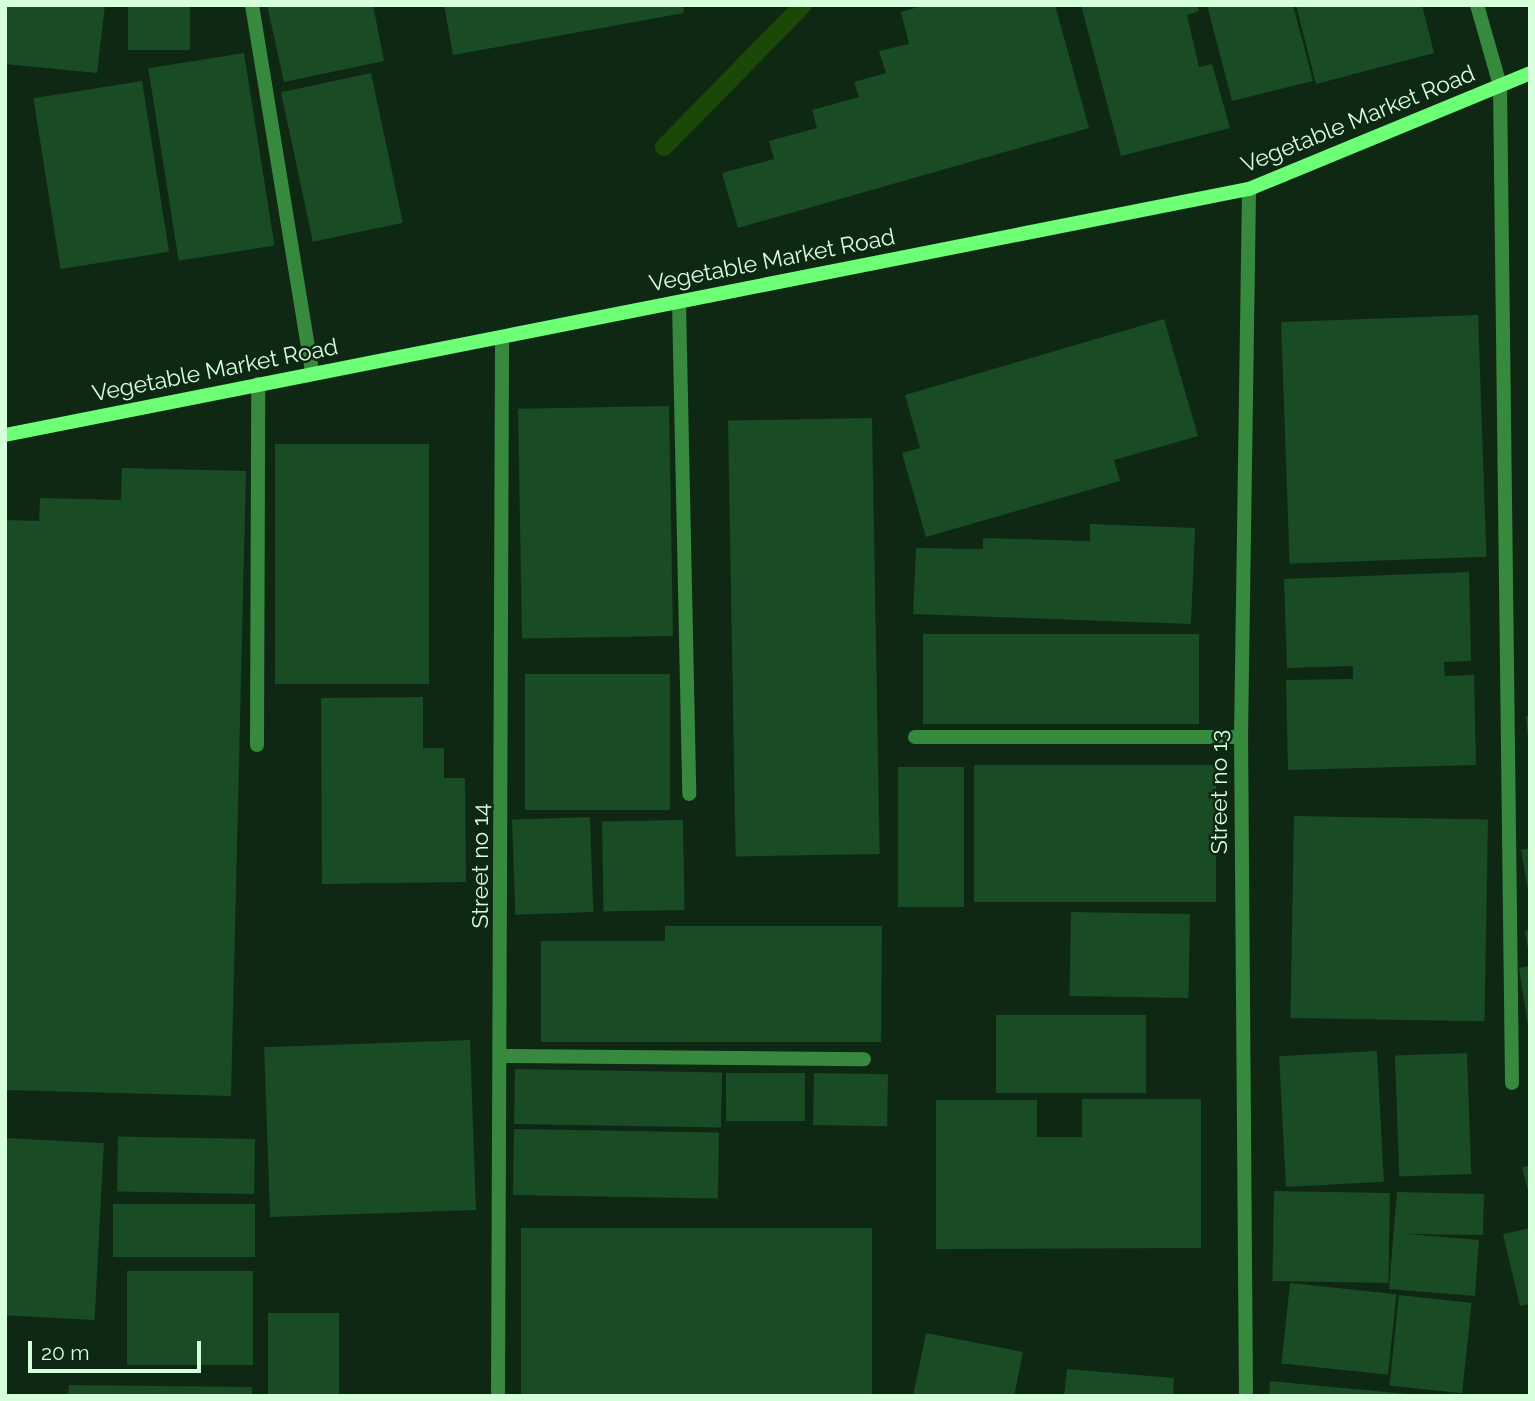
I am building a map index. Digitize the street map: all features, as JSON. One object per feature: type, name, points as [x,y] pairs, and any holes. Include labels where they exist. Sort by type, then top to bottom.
[{"type":"street","points":[[252,5],[313,373]]},
{"type":"street","points":[[1477,5],[1500,85],[1512,1083]]},
{"type":"street","name":"Vegetable Market Road","points":[[5,435],[1249,189],[1530,73]]},
{"type":"street","name":"Street no 13","points":[[1246,1396],[1241,737],[1249,189]]},
{"type":"street","points":[[679,302],[689,794]]},
{"type":"street","name":"Street no 14","points":[[498,1396],[503,1056],[502,337]]},
{"type":"street","points":[[257,384],[257,745]]},
{"type":"street","points":[[915,737],[1241,737]]},
{"type":"street","points":[[503,1056],[864,1059]]},
{"type":"building","points":[[5,5],[105,5],[97,73],[5,64]]},
{"type":"building","points":[[128,5],[190,5],[190,50],[128,50]]},
{"type":"building","points":[[267,5],[373,5],[384,61],[284,82]]},
{"type":"building","points":[[444,5],[683,5],[684,13],[453,55]]},
{"type":"building","points":[[925,5],[1055,5],[1089,128],[738,228],[722,173],[774,159],[769,141],[817,128],[812,110],[859,97],[854,82],[886,73],[879,51],[909,44],[901,12]]},
{"type":"building","points":[[1081,5],[1197,5],[1199,11],[1187,15],[1199,67],[1212,64],[1230,128],[1121,156]]},
{"type":"building","points":[[1207,5],[1293,5],[1313,81],[1232,101]]},
{"type":"building","points":[[1296,5],[1422,5],[1434,53],[1316,84]]},
{"type":"building","points":[[244,53],[275,246],[179,261],[148,68]]},
{"type":"building","points":[[371,73],[403,223],[313,242],[281,92]]},
{"type":"building","points":[[142,81],[169,252],[60,269],[33,98]]},
{"type":"building","points":[[1478,315],[1486,557],[1290,564],[1281,322]]},
{"type":"building","points":[[1164,319],[1198,436],[1114,460],[1120,481],[926,537],[902,453],[920,448],[905,395]]},
{"type":"building","points":[[669,406],[673,636],[522,639],[518,409]]},
{"type":"building","points":[[872,418],[880,854],[736,856],[728,421]]},
{"type":"building","points":[[275,444],[429,444],[429,684],[275,684]]},
{"type":"building","points":[[122,468],[246,471],[231,1096],[5,1090],[5,520],[39,521],[40,498],[121,500]]},
{"type":"building","points":[[1090,524],[1195,528],[1191,624],[913,614],[916,548],[983,549],[983,538],[1090,541]]},
{"type":"building","points":[[1469,572],[1471,661],[1444,662],[1445,676],[1474,675],[1476,765],[1288,770],[1286,680],[1353,679],[1353,666],[1287,668],[1284,579]]},
{"type":"building","points":[[923,634],[1199,634],[1199,724],[923,724]]},
{"type":"building","points":[[525,674],[670,674],[670,810],[525,810]]},
{"type":"building","points":[[423,697],[423,748],[444,748],[444,778],[465,778],[466,882],[322,884],[321,698]]},
{"type":"building","points":[[1526,716],[1530,716],[1530,737],[1528,737]]},
{"type":"building","points":[[974,765],[1216,765],[1216,902],[974,902]]},
{"type":"building","points":[[898,767],[964,767],[964,907],[898,907]]},
{"type":"building","points":[[1294,816],[1488,819],[1484,1021],[1290,1018]]},
{"type":"building","points":[[590,817],[593,912],[515,915],[512,820]]},
{"type":"building","points":[[683,820],[685,910],[604,911],[602,821]]},
{"type":"building","points":[[1530,848],[1530,890],[1528,890],[1521,850]]},
{"type":"building","points":[[1071,912],[1190,914],[1189,998],[1070,996]]},
{"type":"building","points":[[665,926],[882,926],[881,1042],[541,1042],[541,941],[665,941]]},
{"type":"building","points":[[1530,930],[1530,949],[1528,949],[1525,931]]},
{"type":"building","points":[[1530,966],[1530,1026],[1528,1026],[1519,968]]},
{"type":"building","points":[[996,1015],[1146,1015],[1146,1093],[996,1093]]},
{"type":"building","points":[[470,1040],[476,1210],[270,1217],[264,1047]]},
{"type":"building","points":[[1377,1051],[1384,1182],[1286,1187],[1279,1056]]},
{"type":"building","points":[[1467,1053],[1471,1174],[1399,1176],[1395,1056]]},
{"type":"building","points":[[515,1069],[722,1073],[721,1128],[514,1124]]},
{"type":"building","points":[[726,1073],[805,1073],[805,1121],[726,1121]]},
{"type":"building","points":[[814,1073],[888,1074],[887,1126],[813,1125]]},
{"type":"building","points":[[1082,1099],[1201,1099],[1201,1248],[936,1249],[936,1100],[1037,1100],[1037,1137],[1082,1137]]},
{"type":"building","points":[[514,1129],[719,1133],[718,1199],[513,1195]]},
{"type":"building","points":[[118,1137],[255,1139],[254,1194],[117,1192]]},
{"type":"building","points":[[5,1138],[104,1143],[95,1320],[5,1315]]},
{"type":"building","points":[[1530,1166],[1530,1195],[1529,1195],[1522,1167]]},
{"type":"building","points":[[1274,1191],[1390,1193],[1388,1283],[1272,1281]]},
{"type":"building","points":[[1397,1192],[1484,1194],[1483,1235],[1407,1234],[1479,1240],[1475,1296],[1389,1289]]},
{"type":"building","points":[[113,1204],[255,1204],[255,1257],[113,1257]]},
{"type":"building","points":[[521,1228],[872,1228],[872,1396],[521,1396]]},
{"type":"building","points":[[1530,1228],[1530,1304],[1520,1306],[1503,1234]]},
{"type":"building","points":[[127,1271],[253,1271],[253,1365],[127,1365]]},
{"type":"building","points":[[1290,1283],[1396,1294],[1388,1375],[1282,1364]]},
{"type":"building","points":[[1399,1295],[1472,1303],[1462,1393],[1389,1386]]},
{"type":"building","points":[[268,1313],[339,1313],[339,1396],[268,1396]]},
{"type":"building","points":[[926,1333],[1023,1352],[1014,1396],[913,1396]]},
{"type":"building","points":[[1067,1369],[1174,1378],[1173,1396],[1064,1396]]},
{"type":"building","points":[[1270,1381],[1407,1394],[1269,1396]]},
{"type":"building","points":[[69,1385],[252,1387],[252,1396],[68,1396]]},
{"type":"waterway","points":[[664,147],[803,5]]}]
